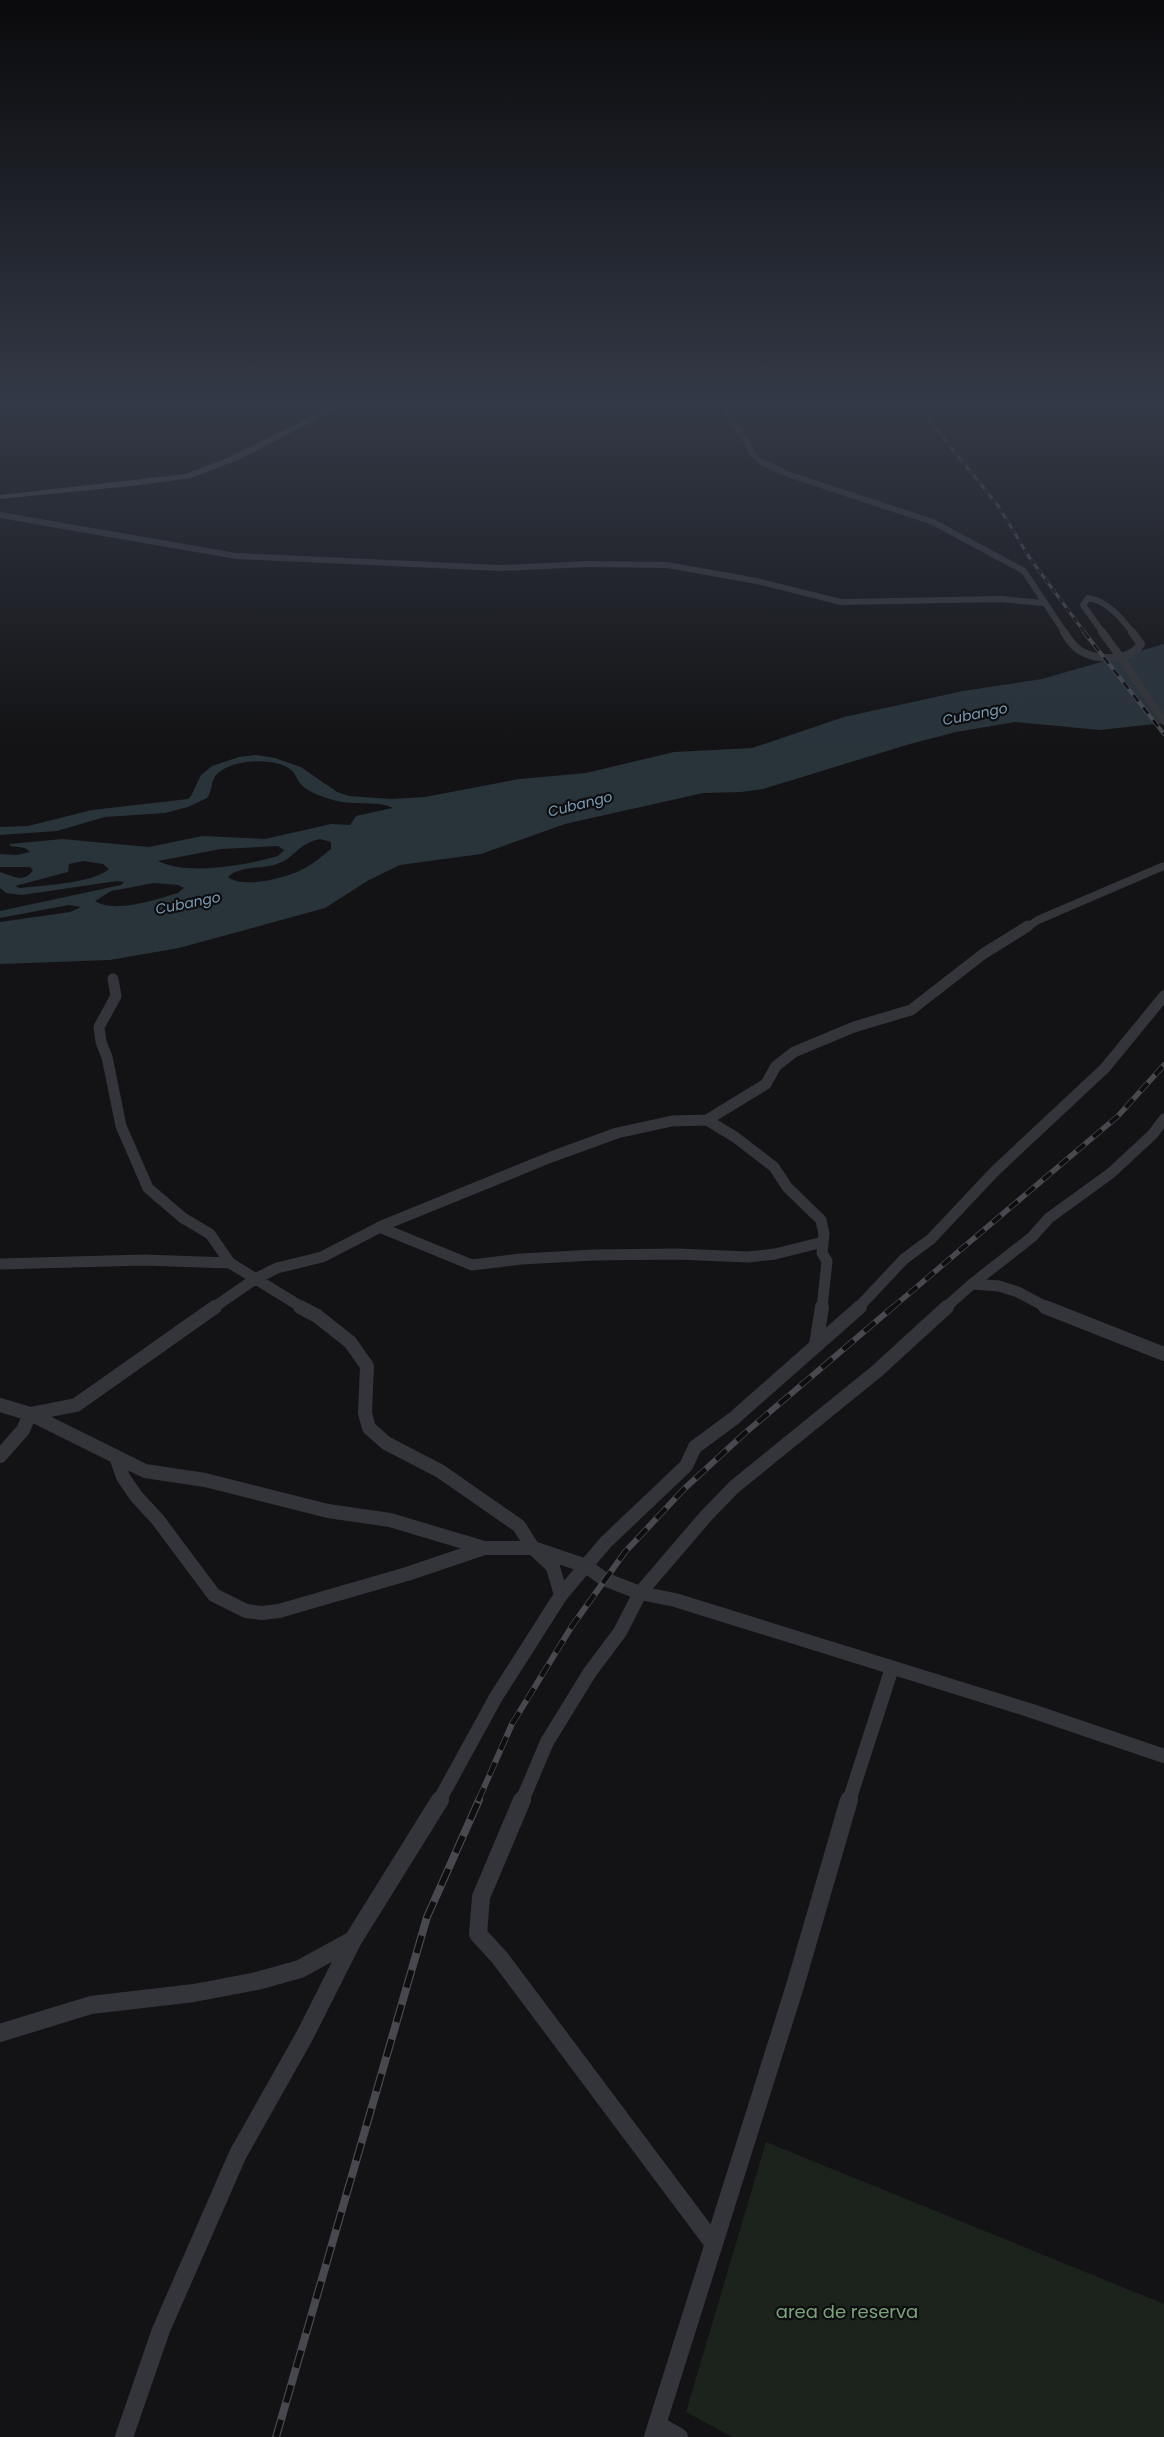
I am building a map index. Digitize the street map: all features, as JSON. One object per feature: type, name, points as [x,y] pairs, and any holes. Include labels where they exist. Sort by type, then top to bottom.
[{"type":"street","points":[[21,519],[236,556],[500,568],[589,564],[667,564],[757,580],[841,602],[1016,599],[1044,603]]},
{"type":"street","points":[[924,519],[1007,560],[1024,572],[1072,644],[1082,654],[1105,658],[1122,656],[1137,650],[1141,644],[1136,636],[1100,600],[1086,599],[1083,605],[1084,610],[1116,652],[1164,721]]},
{"type":"street","points":[[707,1120],[766,1084],[776,1066],[794,1052],[854,1027],[911,1010],[983,954],[1038,920],[1164,866]]},
{"type":"street","points":[[113,979],[116,996],[100,1028],[125,1138],[148,1188],[183,1218],[210,1234],[230,1263],[317,1316],[350,1342],[367,1366],[365,1413],[369,1428],[377,1437],[440,1471],[519,1526],[533,1548],[553,1567],[561,1595]]},
{"type":"street","points":[[124,2437],[161,2330],[238,2154],[304,2037],[353,1940],[436,1806],[496,1697],[561,1595],[606,1542],[686,1466],[695,1447],[733,1419],[868,1300],[904,1259],[931,1239],[994,1171],[1105,1068],[1164,996]]},
{"type":"street","points":[[714,2244],[500,1958],[478,1934],[481,1897],[547,1742],[590,1672],[620,1632],[640,1592],[706,1516],[734,1487],[877,1370],[972,1284],[1032,1237],[1049,1218],[1111,1173],[1152,1134],[1164,1119]]},
{"type":"street","points":[[30,1414],[76,1405],[255,1279],[277,1268],[322,1257],[379,1227],[551,1157],[617,1133],[672,1120],[707,1120],[735,1137],[774,1167],[787,1187],[821,1220],[822,1253],[827,1261],[816,1345]]},
{"type":"street","points":[[379,1227],[472,1265],[521,1259],[594,1255],[677,1254],[748,1257],[775,1254],[823,1242]]},
{"type":"street","points":[[0,1264],[106,1260],[174,1260],[230,1263]]},
{"type":"street","points":[[972,1284],[999,1286],[1018,1292],[1033,1302],[1164,1354]]},
{"type":"street","points":[[0,1405],[30,1414],[144,1472],[205,1480],[328,1511],[390,1520],[484,1548],[533,1548],[586,1566],[604,1579],[640,1592],[675,1600],[1029,1710],[1164,1756]]},
{"type":"street","points":[[0,1456],[23,1430],[30,1414]]},
{"type":"street","points":[[116,1457],[124,1476],[136,1496],[158,1520],[214,1595],[246,1611],[278,1612],[406,1574],[484,1548]]},
{"type":"street","points":[[679,2437],[656,2431],[795,1986],[840,1827],[892,1668]]},
{"type":"street","points":[[0,2033],[91,2005],[194,1992],[258,1981],[300,1969],[353,1940]]},
{"type":"green space","name":"area de reserva","points":[[766,2142],[1164,2304],[1164,2437],[732,2437],[686,2412]]},
{"type":"water","name":"Cubango","points":[[1164,644],[1164,723],[1100,730],[1015,722],[956,732],[910,744],[763,789],[741,792],[703,793],[565,824],[481,854],[400,865],[369,880],[325,908],[179,948],[110,960],[0,964],[0,922],[70,912],[81,907],[69,905],[0,918],[0,911],[121,885],[124,882],[117,881],[22,895],[6,893],[0,888],[0,872],[22,878],[26,877],[33,870],[30,867],[0,867],[0,854],[16,855],[30,852],[25,848],[10,846],[10,844],[62,839],[149,847],[202,836],[265,839],[331,824],[350,825],[356,816],[393,808],[327,798],[302,786],[292,771],[283,765],[253,761],[232,765],[224,769],[215,777],[207,798],[188,807],[165,813],[105,817],[57,831],[0,835],[0,827],[28,826],[92,810],[188,799],[201,775],[212,766],[239,757],[256,755],[275,758],[301,767],[337,792],[349,796],[391,799],[425,797],[519,779],[586,773],[674,752],[752,748],[844,717],[963,691],[1042,679]],"holes":[[[320,839],[331,842],[331,849],[309,866],[294,873],[275,879],[253,882],[243,882],[228,877],[244,869],[277,864],[312,841]],[[278,846],[284,850],[278,856],[218,868],[185,868],[158,861],[221,849]],[[83,861],[103,864],[109,869],[101,874],[79,881],[20,888],[15,886],[68,872],[69,864]],[[154,883],[178,885],[184,888],[178,893],[148,902],[125,906],[103,905],[95,901],[111,891]]]},
{"type":"railway","points":[[1006,519],[1029,557],[1085,633]]},
{"type":"railway","points":[[1084,632],[1164,734]]},
{"type":"railway","points":[[892,1308],[1118,1116],[1164,1065]]},
{"type":"railway","points":[[478,1801],[512,1724],[572,1626],[625,1552],[684,1489],[745,1433],[893,1307]]},
{"type":"railway","points":[[276,2437],[427,1917],[479,1800]]}]
